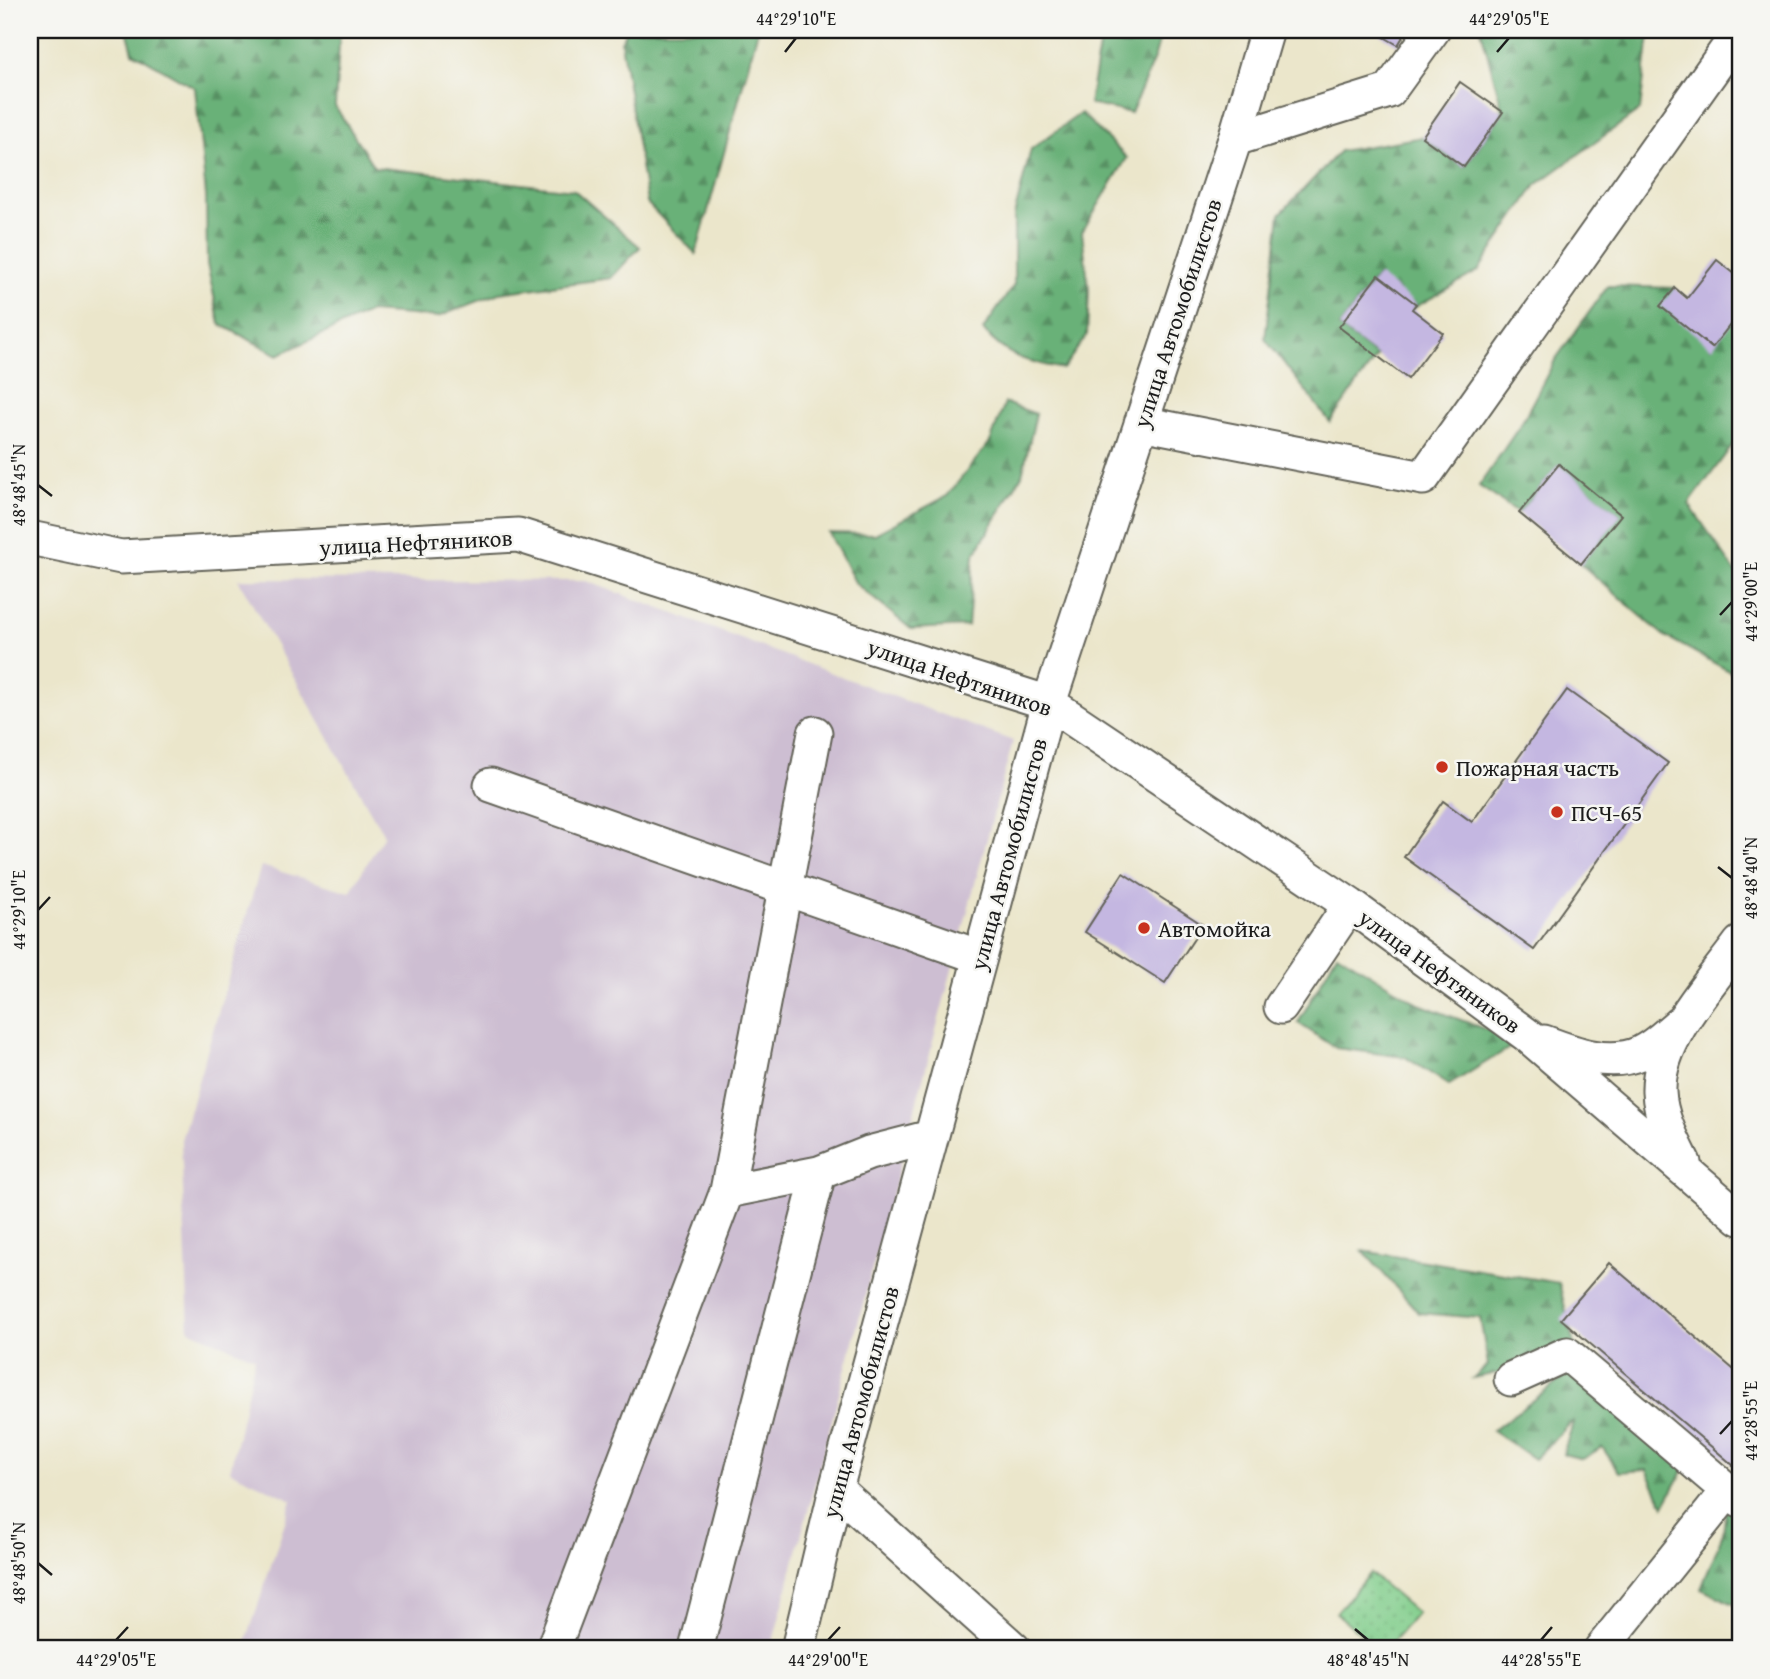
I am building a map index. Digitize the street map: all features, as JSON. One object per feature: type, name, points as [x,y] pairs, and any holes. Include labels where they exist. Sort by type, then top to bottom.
[{"type":"street","name":"улица Автомобилистов","points":[[798,1649],[836,1489],[1049,703],[1235,139],[1267,30]]},
{"type":"street","points":[[1235,139],[1389,91],[1433,30]]},
{"type":"street","points":[[1141,424],[1423,478],[1740,31]]},
{"type":"street","name":"улица Нефтяников","points":[[30,538],[121,557],[518,535],[1049,703],[1350,905],[1527,1035],[1740,1218]]},
{"type":"street","points":[[553,1649],[727,1191],[815,733]]},
{"type":"street","points":[[491,785],[980,957]]},
{"type":"street","points":[[1281,1007],[1350,905]]},
{"type":"street","points":[[1688,1171],[1667,1130],[1659,1093],[1661,1069],[1682,1022],[1740,943]]},
{"type":"street","points":[[1527,1035],[1579,1056],[1617,1058],[1640,1054],[1682,1022]]},
{"type":"street","points":[[727,1191],[819,1173],[869,1153],[931,1137]]},
{"type":"street","points":[[696,1649],[819,1173]]},
{"type":"street","points":[[1511,1378],[1567,1354],[1734,1496],[1601,1649]]},
{"type":"street","points":[[836,1489],[1014,1649]]},
{"type":"shaded area","points":[[238,579],[586,581],[1013,741],[771,1649],[244,1649],[292,1500],[230,1471],[255,1358],[189,1330],[181,1140],[261,866],[350,892],[384,835]]},
{"type":"green space","points":[[127,30],[340,30],[335,106],[374,167],[574,190],[640,247],[611,278],[499,293],[438,317],[370,312],[278,355],[220,324],[207,264],[206,196],[195,88],[133,52]]},
{"type":"green space","points":[[626,30],[758,30],[696,254],[647,203],[621,42]]},
{"type":"green space","points":[[1102,30],[1162,30],[1155,56],[1131,113],[1089,104]]},
{"type":"green space","points":[[1481,30],[1585,30],[1596,37],[1602,30],[1662,30],[1649,36],[1640,110],[1536,185],[1478,271],[1412,309],[1377,276],[1339,327],[1377,356],[1330,422],[1265,339],[1280,214],[1340,151],[1422,137],[1464,167],[1503,112]]},
{"type":"green space","points":[[1081,113],[1127,158],[1082,232],[1089,290],[1087,335],[1063,369],[1039,364],[1010,353],[983,330],[1014,285],[1014,216],[1031,149]]},
{"type":"green space","points":[[1608,286],[1675,288],[1711,347],[1740,288],[1740,435],[1689,504],[1740,578],[1740,677],[1663,635],[1581,564],[1620,515],[1559,465],[1519,513],[1479,486],[1521,424],[1555,360]]},
{"type":"green space","points":[[1005,403],[1036,414],[1022,475],[974,555],[968,626],[911,629],[856,584],[829,533],[875,534],[947,496],[990,442]]},
{"type":"green space","points":[[1337,953],[1419,1004],[1519,1042],[1449,1085],[1405,1057],[1336,1048],[1298,1023]]},
{"type":"green space","points":[[1363,1251],[1559,1283],[1574,1345],[1696,1448],[1664,1506],[1647,1470],[1619,1472],[1602,1447],[1583,1459],[1563,1454],[1574,1420],[1534,1459],[1492,1431],[1562,1379],[1547,1363],[1473,1378],[1488,1365],[1480,1318],[1419,1313]]},
{"type":"green space","points":[[1730,1478],[1740,1487],[1740,1607],[1701,1589],[1723,1533]]},
{"type":"green space","points":[[1370,1573],[1417,1613],[1386,1649],[1379,1649],[1336,1613]]},
{"type":"building","points":[[1372,30],[1407,30],[1398,45]]},
{"type":"building","points":[[1460,82],[1503,112],[1464,167],[1422,137]]},
{"type":"building","points":[[1717,260],[1740,278],[1740,312],[1712,348],[1660,306],[1675,288],[1687,298]]},
{"type":"building","points":[[1378,275],[1416,304],[1412,309],[1443,333],[1408,379],[1339,327]]},
{"type":"building","points":[[1559,464],[1621,515],[1581,564],[1519,513]]},
{"type":"building","name":"ПСЧ-65","points":[[1567,690],[1668,763],[1534,950],[1404,857],[1443,801],[1472,822]]},
{"type":"building","name":"Автомойка","points":[[1123,873],[1203,925],[1165,983],[1085,932]]},
{"type":"building","points":[[1609,1263],[1740,1375],[1740,1471],[1561,1319]]},
{"type":"place","name":"Пожарная часть","points":[[1442,767]]},
{"type":"place","name":"ПСЧ-65","points":[[1557,812]]},
{"type":"place","name":"Автомойка","points":[[1144,928]]}]
